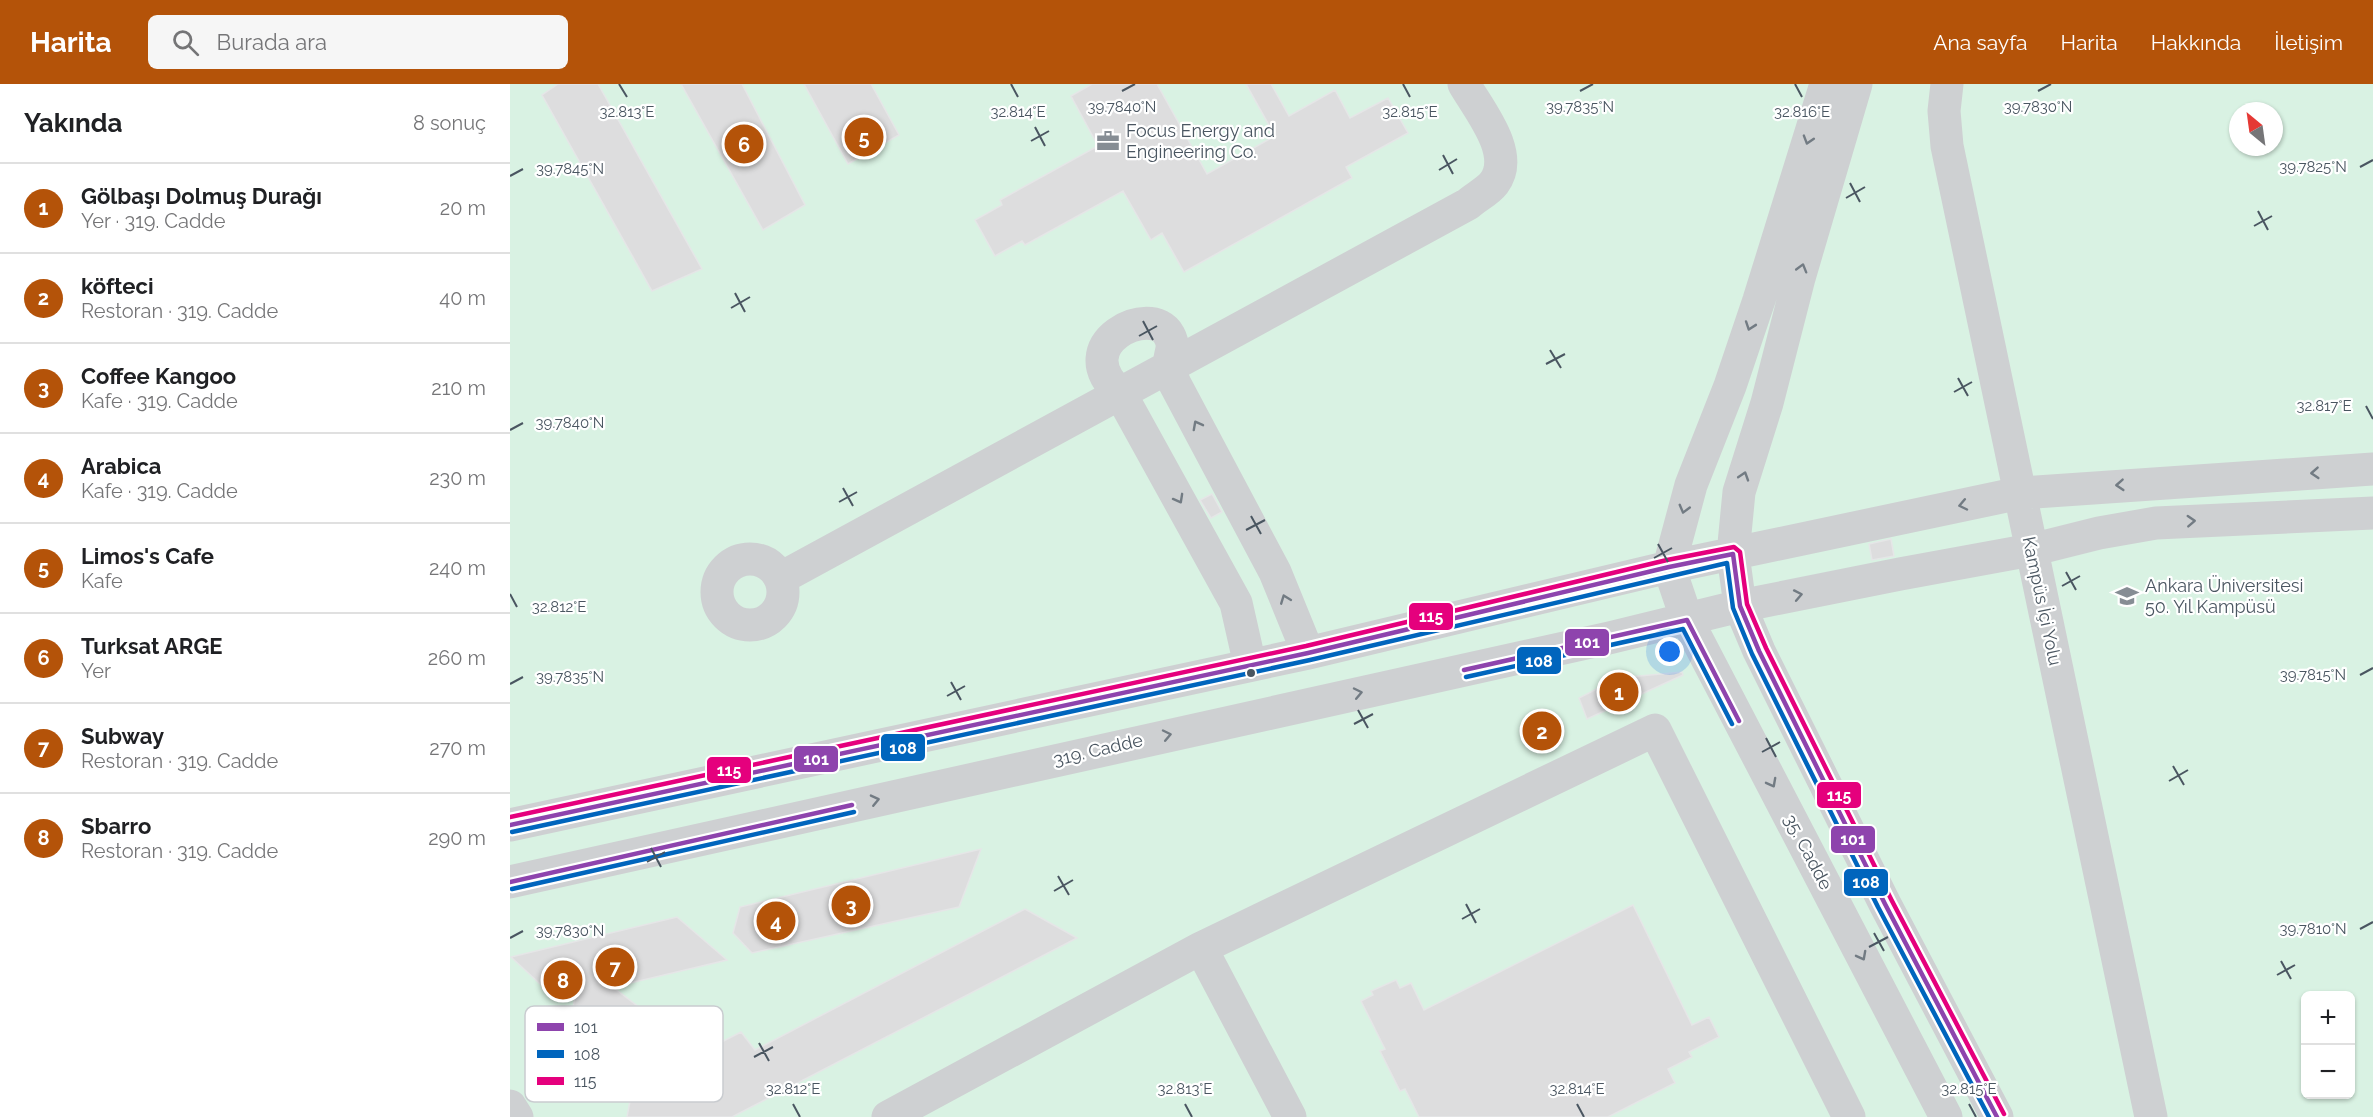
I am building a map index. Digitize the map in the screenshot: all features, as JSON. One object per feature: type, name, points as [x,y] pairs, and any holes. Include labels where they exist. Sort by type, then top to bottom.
[{"type":"street","points":[[781,578],[1468,204],[1494,183],[1502,165],[1499,144],[1464,84]]},
{"type":"street","points":[[1669,567],[1691,485],[1730,386],[1759,300],[1826,84]]},
{"type":"street","points":[[1856,84],[1799,278],[1767,402],[1739,492],[1733,554],[1740,606],[1764,661],[1885,904],[1997,1117]]},
{"type":"street","name":"Kampüs İçi Yolu","points":[[1947,84],[1944,111],[1947,146],[2151,1117]]},
{"type":"street","points":[[1250,665],[1236,603],[1120,393],[1109,383],[1103,373],[1101,360],[1109,340],[1129,327],[1145,322],[1160,325],[1169,334],[1173,351],[1168,367],[1275,572],[1308,653]]},
{"type":"street","points":[[510,825],[1308,653],[1669,567],[2020,493],[2373,469]]},
{"type":"street","name":"319. Cadde","points":[[510,882],[1687,620],[1740,606],[2031,550],[2099,533],[2157,523],[2373,513]]},
{"type":"street","name":"35. Cadde","points":[[1669,567],[1687,620],[1946,1117]]},
{"type":"street","points":[[888,1117],[1202,948],[1655,730],[1849,1117]]},
{"type":"street","points":[[1202,948],[1290,1117]]},
{"type":"street","points":[[510,1106],[517,1117]]},
{"type":"green space","points":[[510,84],[2373,84],[2373,1117],[510,1117]]},
{"type":"building","points":[[558,84],[598,84],[702,269],[652,291],[542,95]]},
{"type":"building","points":[[681,84],[742,84],[805,205],[763,230]]},
{"type":"building","points":[[804,84],[871,84],[899,135],[848,164]]},
{"type":"building","points":[[1092,84],[1157,84],[1207,174],[1275,136],[1246,84],[1271,84],[1289,116],[1335,90],[1350,118],[1388,98],[1408,133],[1346,167],[1352,178],[1184,272],[1162,233],[1151,240],[1123,191],[1025,245],[1022,241],[995,256],[975,220],[1002,205],[1000,200],[1098,146],[1071,96]]},
{"type":"building","points":[[1212,494],[1222,512],[1211,518],[1200,500]]},
{"type":"building","points":[[1891,539],[1894,556],[1872,560],[1869,544]]},
{"type":"building","points":[[1682,672],[1683,675],[1587,719],[1579,698],[1618,678]]},
{"type":"building","points":[[981,849],[959,907],[752,953],[733,933],[740,907]]},
{"type":"building","points":[[1633,905],[1692,1025],[1709,1017],[1719,1037],[1689,1052],[1692,1057],[1668,1069],[1675,1083],[1608,1117],[1419,1117],[1405,1089],[1400,1091],[1380,1051],[1385,1049],[1361,1001],[1373,995],[1371,991],[1396,980],[1400,988],[1411,983],[1424,1010]]},
{"type":"building","points":[[1025,909],[1077,938],[732,1117],[627,1117],[630,1102],[723,1102],[723,1041],[741,1032],[755,1050]]},
{"type":"building","points":[[677,917],[727,960],[613,987],[638,1006],[573,1006],[576,991],[553,996],[511,957]]},
{"type":"transit line","name":"115","points":[[510,817],[1306,646],[1667,560],[1734,547],[1740,552],[1747,604],[1766,648],[1892,901],[2004,1114]]},
{"type":"transit line","name":"101","points":[[510,825],[1308,653],[1669,567],[1733,554],[1740,606],[1759,651],[1885,904],[1997,1117]]},
{"type":"transit line","name":"108","points":[[512,832],[1310,660],[1727,563],[1733,608],[1752,654],[1878,907],[1989,1117]]},
{"type":"transit line","name":"101","points":[[1464,670],[1687,620],[1739,721]]},
{"type":"transit line","name":"108","points":[[1466,677],[1683,629],[1732,724]]},
{"type":"transit line","name":"101","points":[[510,882],[852,805]]},
{"type":"transit line","name":"108","points":[[512,889],[854,812]]},
{"type":"place","name":"Limos's Cafe","points":[[864,137]]},
{"type":"place","name":"Focus Energy and Engineering Co.","points":[[1108,141]]},
{"type":"place","name":"Turksat ARGE","points":[[744,144]]},
{"type":"place","name":"Ankara Üniversitesi 50. Yıl Kampüsü","points":[[2127,596]]},
{"type":"place","name":"Gölbaşı Dolmuş Durağı","points":[[1619,692]]},
{"type":"place","name":"köfteci","points":[[1542,731]]},
{"type":"place","name":"Coffee Kangoo","points":[[851,905]]},
{"type":"place","name":"Arabica","points":[[776,921]]},
{"type":"place","name":"Subway","points":[[615,967]]},
{"type":"place","name":"Sbarro","points":[[563,980]]}]
